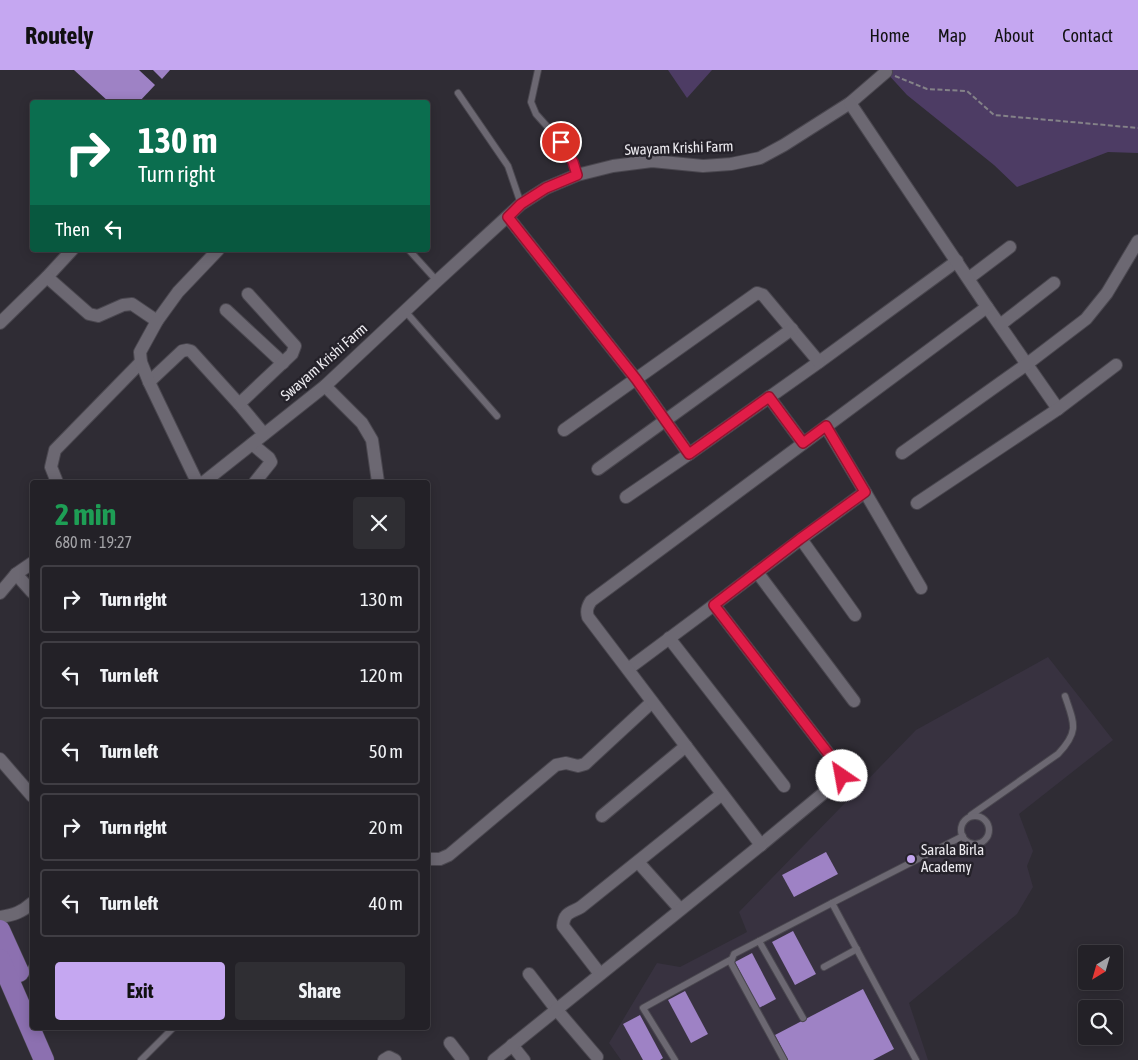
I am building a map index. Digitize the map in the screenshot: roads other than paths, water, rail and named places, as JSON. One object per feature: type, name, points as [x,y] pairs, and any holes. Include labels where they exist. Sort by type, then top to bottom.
[{"type":"main road","points":[[0,930],[30,998]]},
{"type":"main road","points":[[0,959],[22,978],[30,1008]]},
{"type":"main road","points":[[36,1030],[44,1060]]},
{"type":"main road","points":[[45,1030],[58,1060]]},
{"type":"street","name":"Swayam Krishi Farm","points":[[207,480],[325,386],[521,204],[546,188],[577,175],[613,166],[652,161],[703,166],[731,164],[760,158],[850,103],[886,72]]},
{"type":"street","points":[[850,103],[987,307],[1058,408]]},
{"type":"street","points":[[508,217],[636,379],[689,454]]},
{"type":"street","points":[[902,453],[1027,364],[1086,319],[1107,293],[1138,241]]},
{"type":"street","points":[[968,278],[1010,247]]},
{"type":"street","points":[[0,323],[70,252]]},
{"type":"street","points":[[196,480],[149,382],[141,362],[140,352],[157,321],[178,292],[216,252]]},
{"type":"street","points":[[626,497],[819,362],[957,261]]},
{"type":"street","points":[[47,276],[89,314],[98,316],[123,305],[132,304],[157,321]]},
{"type":"street","points":[[1000,325],[1054,283]]},
{"type":"street","points":[[239,404],[292,354],[295,346],[248,294]]},
{"type":"street","points":[[564,430],[757,294],[763,294],[819,362]]},
{"type":"street","points":[[761,845],[588,617],[586,613],[587,606],[591,601],[987,307]]},
{"type":"street","points":[[226,310],[283,363]]},
{"type":"street","points":[[598,469],[792,329]]},
{"type":"street","points":[[149,382],[182,351],[191,351],[264,434]]},
{"type":"street","points":[[56,480],[51,467],[55,450],[141,362]]},
{"type":"street","points":[[917,503],[1058,408],[1116,365]]},
{"type":"street","points":[[325,386],[362,423],[372,440],[378,480]]},
{"type":"street","points":[[769,397],[803,443]]},
{"type":"street","points":[[826,426],[921,588]]},
{"type":"street","points":[[252,444],[271,462],[257,480]]},
{"type":"street","points":[[628,669],[865,492]]},
{"type":"street","points":[[800,539],[855,615]]},
{"type":"street","points":[[0,593],[16,574],[30,564]]},
{"type":"street","points":[[757,572],[854,700]]},
{"type":"street","points":[[16,574],[30,590]]},
{"type":"street","points":[[494,1060],[761,845],[842,776],[841,770],[714,605]]},
{"type":"street","points":[[669,638],[784,786]]},
{"type":"street","points":[[430,859],[440,859],[449,855],[556,765],[566,763],[578,766],[585,764],[652,702]]},
{"type":"street","points":[[602,816],[686,746]]},
{"type":"street","points":[[0,759],[30,794]]},
{"type":"street","points":[[600,974],[563,926],[563,919],[568,913],[581,907],[722,794]]},
{"type":"street","points":[[638,862],[680,909]]},
{"type":"street","points":[[0,917],[13,915],[30,905]]},
{"type":"street","points":[[529,974],[597,1057]]},
{"type":"street","points":[[450,1043],[463,1060]]},
{"type":"street","points":[[512,1045],[524,1060]]},
{"type":"street","points":[[384,1060],[389,1056],[395,1060]]},
{"type":"lane","points":[[538,70],[531,102],[536,114],[561,142],[573,162],[577,175]]},
{"type":"lane","points":[[458,93],[508,166],[521,204]]},
{"type":"lane","points":[[411,252],[437,281]]},
{"type":"lane","points":[[405,311],[497,416]]},
{"type":"lane","points":[[971,815],[980,817],[987,822],[988,836],[981,843],[970,843],[962,836],[961,831],[964,821],[971,815],[1058,754],[1068,743],[1073,733],[1073,722],[1065,696]]},
{"type":"lane","points":[[784,1060],[731,963],[734,954],[962,836]]},
{"type":"lane","points":[[832,903],[916,1060]]},
{"type":"lane","points":[[759,941],[803,1018]]},
{"type":"lane","points":[[824,967],[857,949]]},
{"type":"lane","points":[[675,1060],[643,1008],[732,959]]},
{"type":"lane","points":[[141,1060],[171,1030]]},
{"type":"place","name":"Sarala Birla Academy","points":[[911,859]]}]
